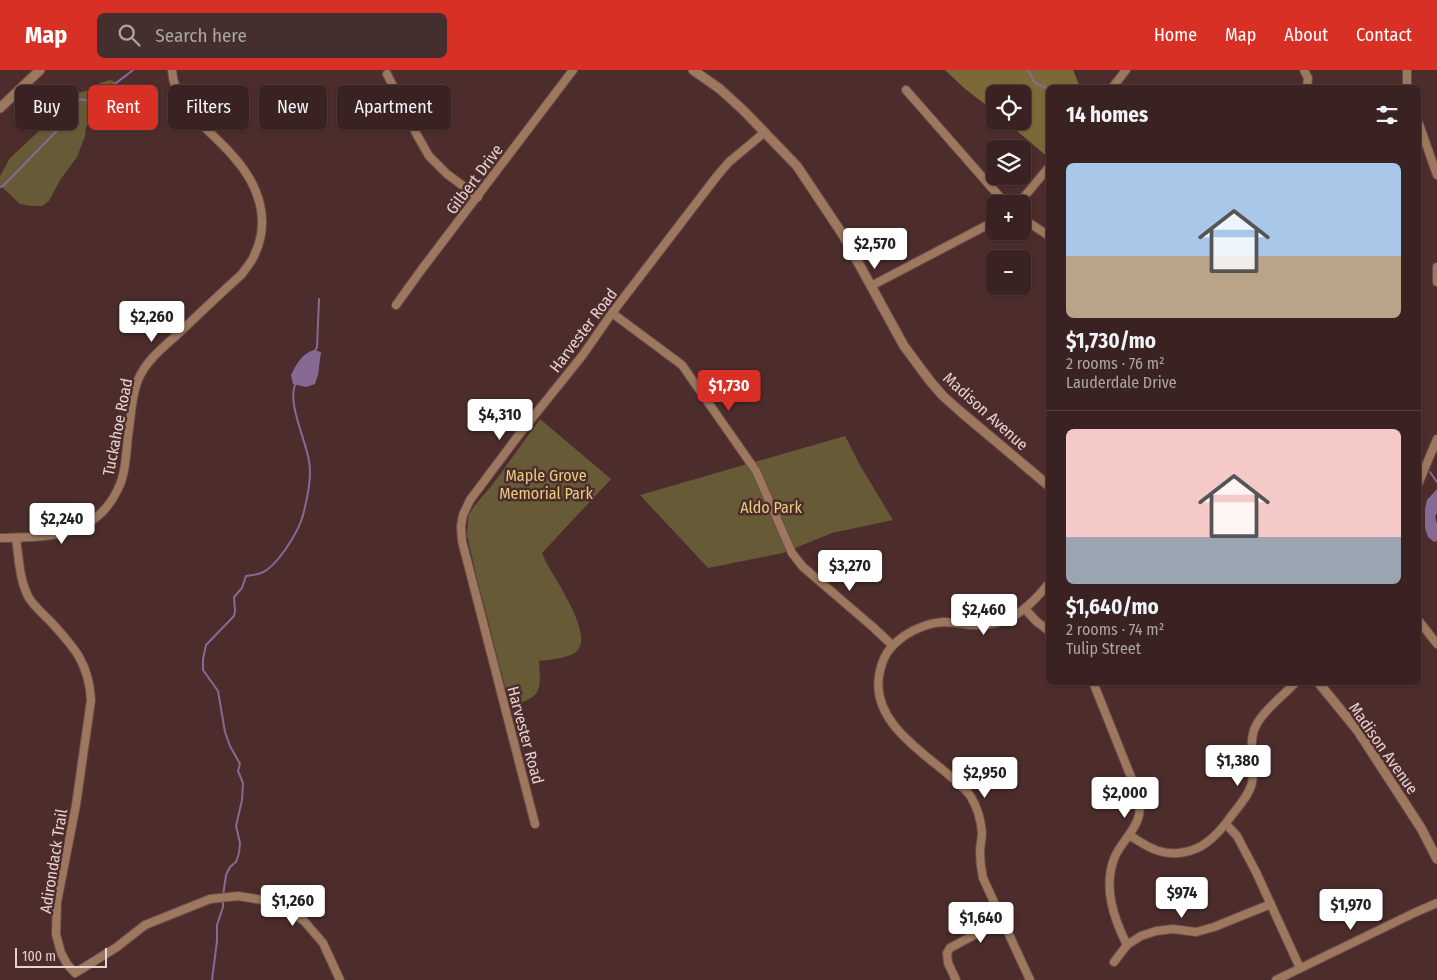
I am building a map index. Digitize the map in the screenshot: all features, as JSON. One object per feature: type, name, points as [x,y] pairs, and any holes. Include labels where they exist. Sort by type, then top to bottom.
[{"type":"street","points":[[0,108],[40,70]]},
{"type":"street","name":"Tuckahoe Road","points":[[0,538],[57,535],[92,522],[107,506],[119,488],[133,398],[138,380],[148,362],[242,274],[257,247],[261,231],[262,212],[259,197],[251,179],[233,156],[186,107],[177,91],[172,77],[172,70]]},
{"type":"street","name":"Gilbert Drive","points":[[396,305],[574,70]]},
{"type":"street","name":"Madison Avenue","points":[[693,70],[720,89],[797,166],[843,235],[908,353],[937,388],[961,412],[1046,483]]},
{"type":"street","points":[[1114,85],[1126,70]]},
{"type":"street","points":[[1304,70],[1308,78],[1307,85]]},
{"type":"street","points":[[1406,70],[1407,85]]},
{"type":"street","points":[[387,74],[429,156],[447,174],[478,197]]},
{"type":"street","points":[[906,90],[998,195]]},
{"type":"street","points":[[1421,130],[1437,175]]},
{"type":"street","name":"Harvester Road","points":[[535,824],[462,541],[461,526],[463,515],[470,500],[582,356],[612,313],[717,176],[729,162],[765,132]]},
{"type":"street","points":[[1026,195],[1046,171]]},
{"type":"street","points":[[1031,224],[1046,234]]},
{"type":"street","points":[[871,286],[986,226]]},
{"type":"street","points":[[1437,267],[1437,282]]},
{"type":"street","points":[[612,313],[682,365],[756,471],[792,553],[803,567],[874,628],[892,646]]},
{"type":"street","points":[[1421,475],[1437,439]]},
{"type":"street","name":"Adirondack Trail","points":[[16,538],[24,588],[30,600],[71,643],[78,655],[90,689],[91,700],[76,805],[57,902],[56,934],[67,964],[75,973],[117,947],[145,925],[197,903],[228,896],[253,897],[269,901],[304,921],[323,943],[340,980]]},
{"type":"street","points":[[1030,980],[983,878],[980,866],[982,833],[978,813],[970,796],[891,723],[883,710],[879,698],[878,679],[884,656],[892,646],[917,628],[944,622],[982,625],[1014,617],[1025,609],[1046,587]]},
{"type":"street","points":[[1025,609],[1046,628]]},
{"type":"street","points":[[1421,624],[1437,644]]},
{"type":"street","points":[[1093,685],[1140,806],[1139,816],[1114,858],[1110,873],[1109,891],[1112,910],[1127,945]]},
{"type":"street","points":[[1129,835],[1147,847],[1161,852],[1177,853],[1206,843],[1226,824],[1246,797],[1252,783],[1251,744],[1254,730],[1260,718],[1293,685]]},
{"type":"street","name":"Madison Avenue","points":[[1320,685],[1358,731],[1421,828],[1437,859]]},
{"type":"street","points":[[1226,824],[1238,836],[1300,968]]},
{"type":"street","points":[[1276,980],[1414,912],[1437,903]]},
{"type":"street","points":[[1114,962],[1127,945],[1141,936],[1156,931],[1173,929],[1196,932],[1214,927],[1271,904]]},
{"type":"street","points":[[956,980],[948,963],[946,953],[950,948],[1002,920]]},
{"type":"green space","points":[[110,80],[116,82],[117,85],[97,85]]},
{"type":"green space","points":[[88,90],[88,125],[77,157],[60,180],[49,201],[42,206],[20,204],[0,185],[0,176],[10,158],[40,130],[78,130],[78,93]]},
{"type":"green space","name":"Maple Grove Memorial Park","points":[[540,419],[611,479],[542,553],[577,620],[581,633],[581,643],[577,651],[570,655],[539,661],[540,680],[537,692],[528,700],[510,706],[467,535],[468,521],[469,514],[475,505],[493,484]]},
{"type":"green space","name":"Aldo Park","points":[[845,436],[893,520],[832,533],[783,553],[708,568],[640,495]]},
{"type":"shaded area","points":[[945,70],[1073,70],[1079,85],[1046,85],[1046,155],[1031,143],[1031,140],[1028,140],[1016,130],[1031,130],[1031,85],[986,85],[986,105]]},
{"type":"shaded area","points":[[314,350],[321,352],[315,384],[306,387],[293,384],[291,375],[297,363],[306,354]]},
{"type":"shaded area","points":[[1437,489],[1437,513],[1435,517],[1437,541],[1434,542],[1428,537],[1425,528],[1425,509],[1427,500]]},
{"type":"waterway","points":[[0,187],[77,110],[77,102],[81,99],[92,102],[103,99],[112,86],[133,70]]},
{"type":"waterway","points":[[1028,70],[1035,83],[1046,88]]},
{"type":"waterway","points":[[315,351],[317,347],[319,299]]},
{"type":"waterway","points":[[223,896],[226,875],[230,867],[236,862],[239,853],[240,843],[236,826],[242,800],[243,783],[238,771],[240,764],[225,732],[218,691],[203,670],[203,659],[206,645],[234,616],[234,597],[242,588],[246,576],[261,573],[274,564],[292,539],[301,522],[305,509],[310,467],[293,400],[296,383]]},
{"type":"waterway","points":[[1430,472],[1437,482]]},
{"type":"waterway","points":[[212,980],[217,925],[223,901]]}]
